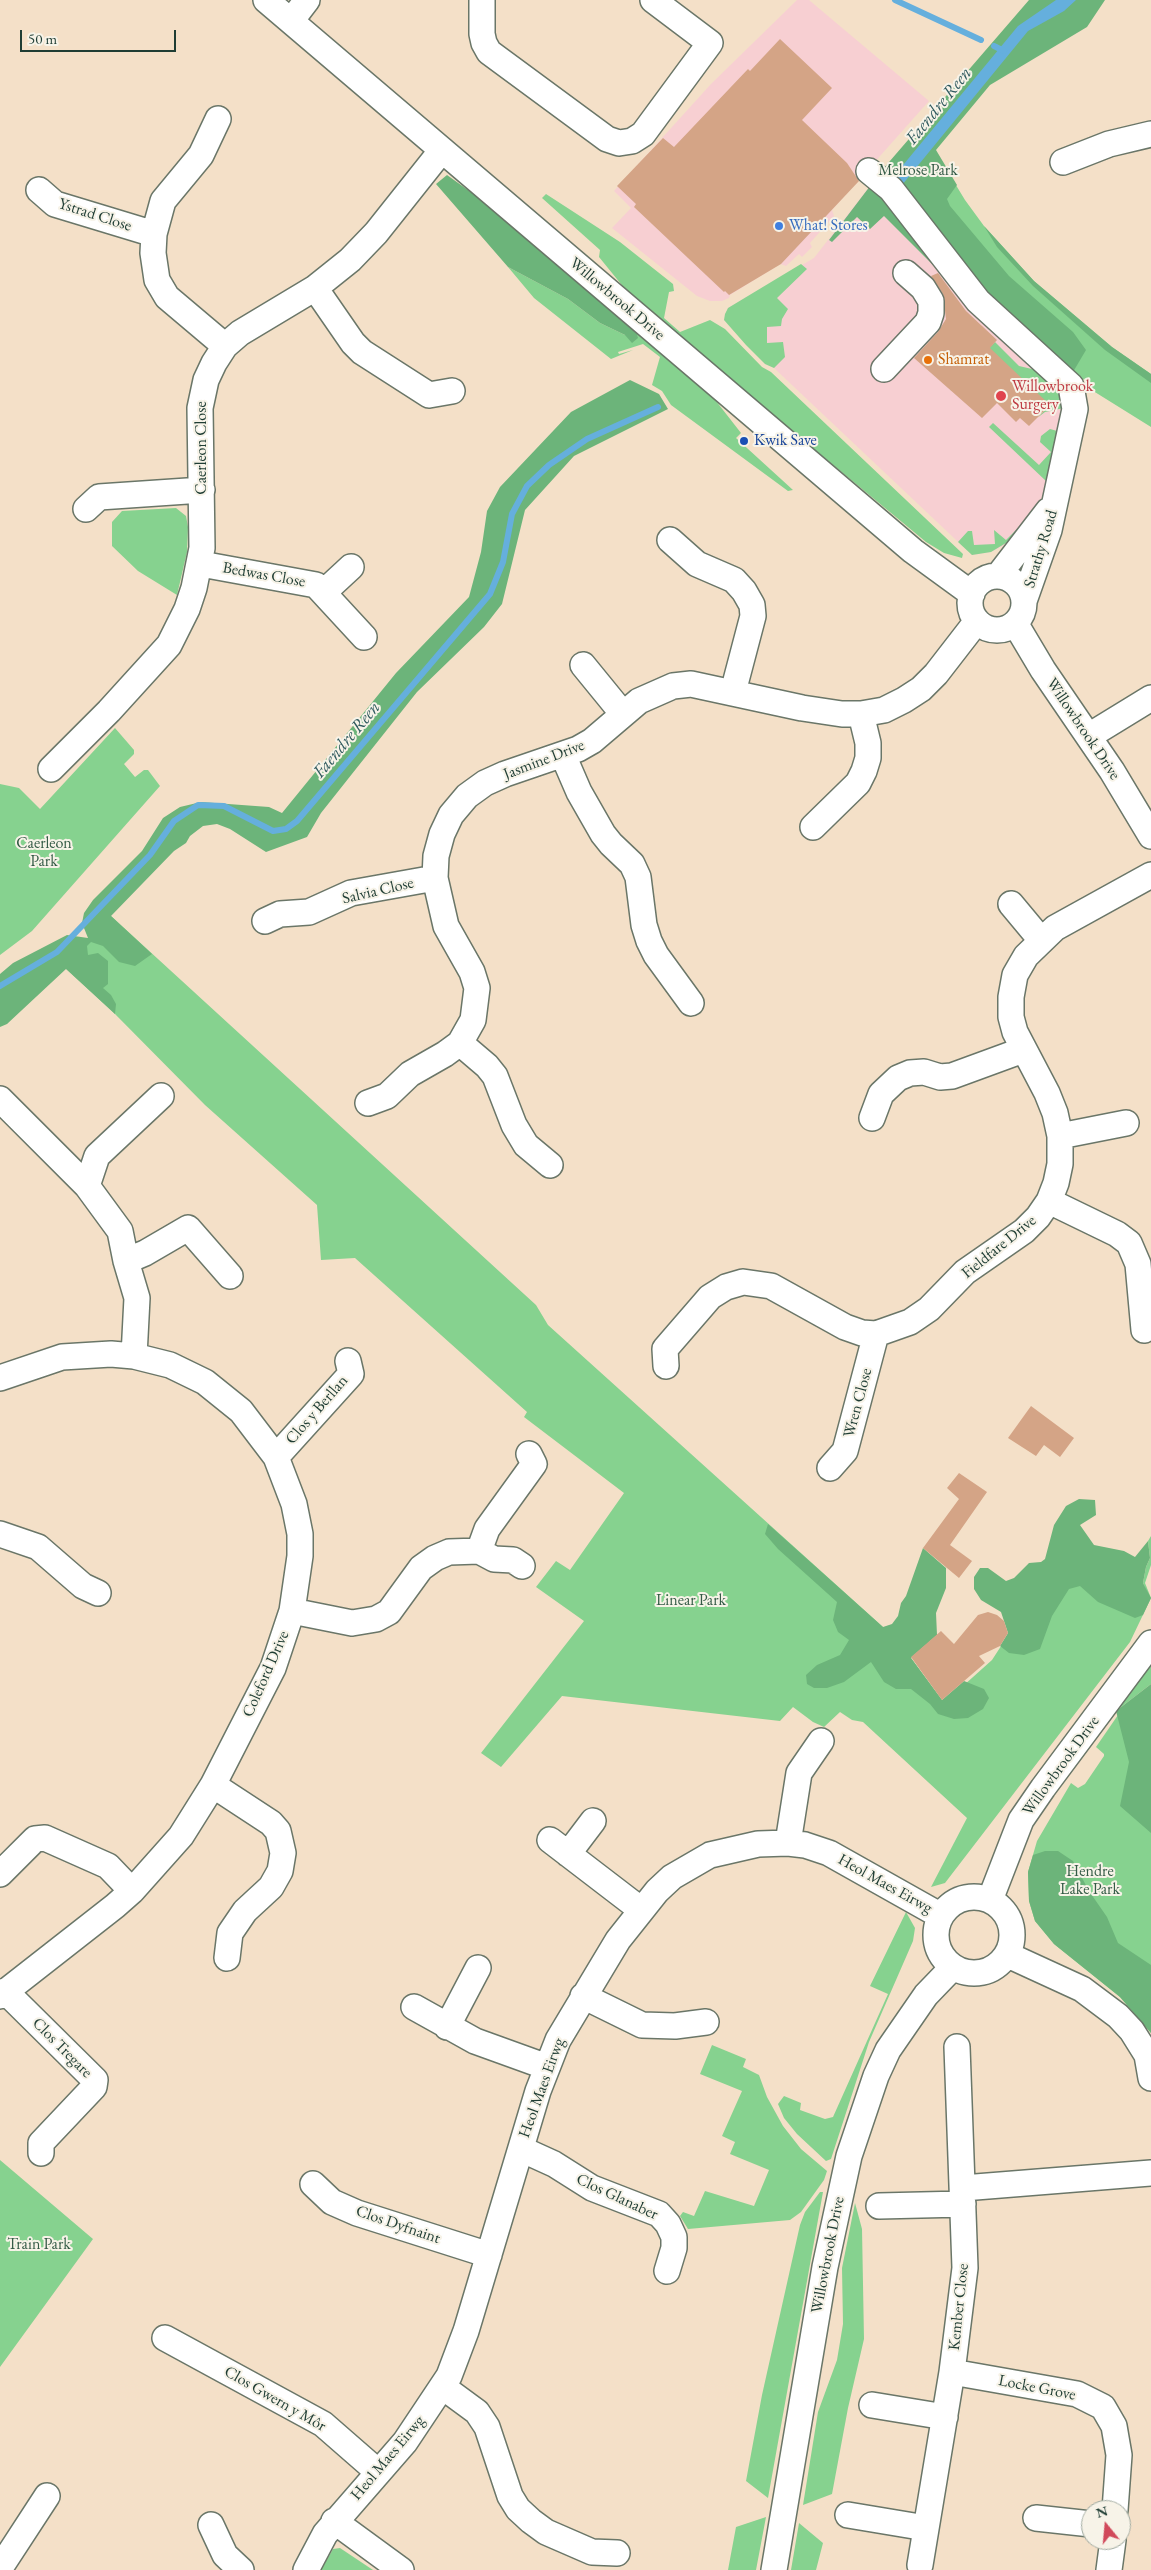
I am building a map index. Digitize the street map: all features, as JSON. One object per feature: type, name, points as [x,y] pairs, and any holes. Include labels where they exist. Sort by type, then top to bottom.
[{"type":"street","name":"Willowbrook Drive","points":[[266,0],[905,545],[972,594]]},
{"type":"street","points":[[290,21],[307,0]]},
{"type":"street","points":[[482,0],[482,34],[489,52],[607,139],[619,143],[632,141],[643,134],[710,43],[654,0]]},
{"type":"street","points":[[218,119],[202,156],[164,201],[154,234],[154,266],[157,280],[167,297],[225,346]]},
{"type":"street","points":[[1063,162],[1109,144],[1151,134]]},
{"type":"street","name":"Caerleon Close","points":[[51,770],[109,711],[169,645],[187,608],[200,564],[202,394],[214,363],[225,346],[256,321],[315,288],[365,246],[442,150]]},
{"type":"street","name":"Strathy Road","points":[[869,171],[891,189],[978,301],[1071,386],[1074,403],[1073,420],[1049,530],[1020,612]]},
{"type":"street","name":"Ystrad Close","points":[[39,190],[55,204],[154,234]]},
{"type":"street","points":[[884,368],[928,322],[931,313],[931,301],[922,288],[906,273]]},
{"type":"street","points":[[315,288],[353,343],[362,352],[430,395],[452,391]]},
{"type":"street","points":[[86,509],[99,497],[202,490]]},
{"type":"street","name":"Strathy Road","points":[[998,576],[1044,517],[1056,496]]},
{"type":"street","points":[[670,540],[697,564],[734,580],[744,591],[752,605],[753,616],[733,692]]},
{"type":"street","name":"Bedwas Close","points":[[200,564],[304,581],[316,585],[364,638]]},
{"type":"street","name":"Bedwas Close","points":[[324,592],[351,567]]},
{"type":"street","points":[[998,576],[1006,577],[1019,586],[1020,612],[1000,630],[992,629],[977,621],[971,609],[972,594],[982,580],[998,576]]},
{"type":"street","name":"Willowbrook Drive","points":[[1020,612],[1043,670],[1089,736],[1151,836]]},
{"type":"street","name":"Jasmine Drive","points":[[368,1103],[387,1096],[410,1074],[460,1043],[473,1020],[477,988],[472,972],[446,926],[435,878],[436,856],[442,834],[451,815],[467,796],[485,783],[505,774],[563,755],[592,741],[623,714],[655,692],[673,686],[691,684],[802,708],[861,714],[884,710],[921,689],[936,674],[977,621]]},
{"type":"street","points":[[583,665],[623,714]]},
{"type":"street","points":[[1089,736],[1151,698]]},
{"type":"street","points":[[813,828],[858,783],[864,771],[868,758],[868,743],[861,714]]},
{"type":"street","points":[[563,755],[579,792],[603,834],[632,864],[638,877],[644,925],[649,941],[656,955],[691,1003]]},
{"type":"street","name":"Fieldfare Drive","points":[[876,1334],[910,1322],[929,1309],[965,1272],[1024,1231],[1038,1218],[1049,1200],[1056,1183],[1060,1164],[1060,1136],[1055,1113],[1047,1093],[1023,1050],[1011,1017],[1011,997],[1016,975],[1026,956],[1055,928],[1151,875]]},
{"type":"street","name":"Salvia Close","points":[[265,921],[280,914],[308,912],[351,893],[435,878]]},
{"type":"street","points":[[1011,904],[1041,940]]},
{"type":"street","points":[[460,1043],[488,1066],[495,1076],[514,1126],[526,1145],[550,1166]]},
{"type":"street","points":[[872,1118],[881,1094],[898,1078],[910,1073],[924,1072],[940,1077],[952,1076],[1023,1050]]},
{"type":"street","points":[[87,1186],[97,1156],[161,1096]]},
{"type":"street","points":[[0,1100],[87,1186],[120,1230],[126,1261],[137,1298],[134,1356]]},
{"type":"street","points":[[1060,1136],[1126,1123]]},
{"type":"street","points":[[1049,1200],[1117,1234],[1129,1243],[1138,1264],[1144,1330]]},
{"type":"street","points":[[126,1261],[145,1253],[188,1228],[230,1276]]},
{"type":"street","points":[[666,1366],[665,1349],[710,1297],[726,1287],[743,1282],[771,1286],[845,1327],[862,1333],[876,1334]]},
{"type":"street","name":"Wren Close","points":[[830,1468],[845,1451],[876,1334]]},
{"type":"street","name":"Coleford Drive","points":[[0,1378],[62,1357],[83,1354],[134,1356],[188,1373],[226,1396],[259,1431],[276,1457],[294,1504],[300,1534],[300,1556],[292,1611],[273,1668],[213,1785],[181,1836],[132,1891],[2,1994]]},
{"type":"street","name":"Clos y Berllan","points":[[276,1457],[351,1374],[348,1361]]},
{"type":"street","points":[[479,1552],[487,1529],[534,1464],[529,1454]]},
{"type":"street","points":[[0,1534],[38,1547],[83,1586],[98,1592]]},
{"type":"street","points":[[292,1611],[352,1623],[376,1619],[389,1612],[421,1568],[435,1558],[449,1552],[479,1552],[494,1559],[513,1560],[522,1566]]},
{"type":"street","name":"Willowbrook Drive","points":[[990,1900],[1022,1820],[1043,1788],[1151,1643]]},
{"type":"street","points":[[788,1843],[799,1773],[821,1741]]},
{"type":"street","points":[[213,1785],[271,1823],[278,1831],[283,1853],[280,1871],[271,1887],[245,1911],[230,1933],[227,1958]]},
{"type":"street","points":[[593,1821],[559,1847],[640,1909]]},
{"type":"street","points":[[0,1874],[35,1839],[45,1838],[108,1866],[132,1891]]},
{"type":"street","name":"Heol Maes Eirwg","points":[[306,2570],[334,2521],[405,2442],[443,2387],[458,2357],[521,2149],[547,2067],[558,2040],[583,1996],[640,1909],[672,1877],[710,1855],[750,1846],[788,1843],[805,1845],[829,1854],[942,1916]]},
{"type":"street","points":[[980,1897],[990,1900],[1001,1908],[1011,1924],[1012,1942],[1008,1954],[1000,1964],[989,1971],[977,1974],[964,1973],[953,1968],[938,1949],[937,1926],[942,1916],[948,1907],[963,1899],[980,1897]]},
{"type":"street","points":[[1008,1954],[1082,1989],[1118,2016],[1132,2031],[1147,2055],[1151,2078]]},
{"type":"street","points":[[447,2027],[478,1968]]},
{"type":"street","name":"Willowbrook Drive","points":[[774,2570],[825,2267],[849,2156],[876,2076],[888,2050],[926,1995],[953,1968]]},
{"type":"street","name":"Clos Tregare","points":[[2,1994],[95,2080],[94,2087],[40,2143],[41,2153]]},
{"type":"street","points":[[583,1996],[642,2025],[675,2026],[706,2022]]},
{"type":"street","points":[[414,2007],[447,2027],[547,2067]]},
{"type":"street","name":"Kember Close","points":[[920,2565],[952,2372],[965,2268],[957,2047]]},
{"type":"street","name":"Clos Glanaber","points":[[521,2149],[554,2164],[592,2188],[659,2214],[668,2224],[674,2237],[674,2248],[667,2271]]},
{"type":"street","points":[[879,2206],[1151,2173]]},
{"type":"street","name":"Clos Dyfnaint","points":[[313,2184],[332,2202],[357,2213],[489,2255]]},
{"type":"street","name":"Clos Gwern y Môr","points":[[165,2338],[323,2424],[378,2472]]},
{"type":"street","name":"Locke Grove","points":[[952,2372],[1077,2394],[1103,2407],[1114,2426],[1119,2455],[1116,2500]]},
{"type":"street","points":[[443,2387],[477,2412],[487,2427],[510,2496],[518,2509],[546,2532],[592,2552],[617,2553]]},
{"type":"street","points":[[872,2405],[945,2417]]},
{"type":"street","points":[[0,2569],[47,2496]]},
{"type":"street","points":[[848,2515],[926,2528]]},
{"type":"street","points":[[1036,2518],[1081,2523]]},
{"type":"street","points":[[334,2521],[400,2570]]},
{"type":"street","points":[[211,2525],[225,2555],[241,2570]]},
{"type":"street","points":[[1109,2570],[1111,2550]]},
{"type":"shaded area","points":[[797,0],[809,0],[929,101],[832,210],[834,216],[810,243],[812,247],[802,257],[799,254],[786,266],[780,264],[730,295],[729,298],[722,301],[710,301],[697,296],[612,228],[631,208],[614,191],[711,84]]},
{"type":"shaded area","points":[[883,169],[1064,408],[1052,476],[1036,509],[1003,546],[991,552],[972,555],[774,368],[765,364],[724,320],[728,308],[814,258]]},
{"type":"green space","points":[[1029,0],[1105,0],[1087,27],[990,85],[936,150],[957,185],[947,199],[950,206],[1009,276],[1073,332],[1086,350],[1073,372],[940,272],[884,216],[870,229],[857,217],[832,242],[829,240],[883,169]]},
{"type":"green space","name":"Melrose Park","points":[[920,126],[965,200],[984,226],[1034,281],[1112,347],[1151,374],[1151,427],[1090,389],[1087,379],[1080,380],[955,261]]},
{"type":"green space","points":[[447,175],[486,203],[636,331],[638,338],[632,343],[625,335],[600,323],[568,299],[508,267],[436,184]]},
{"type":"green space","points":[[546,194],[620,242],[673,284],[674,291],[669,292],[664,318],[680,332],[710,320],[725,329],[762,367],[771,372],[963,554],[962,558],[944,553],[926,542],[634,300],[599,257],[600,250],[542,198]]},
{"type":"green space","points":[[984,226],[1034,281],[1112,347],[1151,374],[1151,383],[1105,350],[1033,286],[997,247]]},
{"type":"green space","points":[[801,264],[807,269],[777,298],[788,309],[782,319],[781,326],[767,327],[767,343],[783,342],[785,357],[774,368],[765,364],[746,345],[724,320],[725,314],[728,308]]},
{"type":"green space","points":[[508,267],[568,299],[600,323],[625,335],[636,331],[709,392],[741,433],[736,438],[793,490],[788,491],[671,405],[662,391],[652,385],[660,357],[643,344],[618,352],[619,354],[633,350],[611,359],[534,298]]},
{"type":"green space","points":[[995,342],[1019,366],[1045,372],[1059,389],[1064,408],[1045,412],[1037,418],[1050,405],[950,390]]},
{"type":"green space","points":[[630,380],[659,394],[668,409],[574,456],[525,510],[502,604],[484,627],[417,692],[321,813],[307,837],[266,852],[230,829],[217,824],[203,826],[190,836],[186,843],[174,851],[111,916],[152,954],[135,966],[119,962],[103,946],[91,942],[87,946],[88,955],[98,953],[108,961],[108,984],[103,988],[111,995],[116,1004],[115,1014],[66,969],[7,1024],[0,1027],[0,974],[13,963],[67,935],[88,938],[82,923],[84,913],[93,900],[142,851],[163,818],[180,807],[201,802],[269,807],[282,813],[396,673],[469,597],[481,552],[487,511],[500,487],[571,412]]},
{"type":"green space","points":[[993,423],[1039,465],[1051,452],[1040,442],[1041,436],[1050,429],[1061,432],[1049,479],[1046,481],[989,427]]},
{"type":"green space","points":[[176,508],[186,516],[188,527],[187,552],[177,595],[138,571],[112,546],[112,522],[122,511]]},
{"type":"green space","points":[[1028,518],[1011,540],[991,552],[972,555],[958,542],[968,531],[972,531],[974,545],[995,544],[994,530],[1006,540]]},
{"type":"green space","name":"Caerleon Park","points":[[115,728],[134,750],[134,754],[124,764],[135,777],[144,770],[148,770],[160,786],[32,931],[0,955],[0,784],[19,788],[40,809]]},
{"type":"green space","name":"Linear Park","points":[[111,916],[536,1305],[548,1325],[883,1627],[908,1654],[944,1703],[992,1660],[1066,1546],[1149,1596],[1143,1583],[1150,1558],[1148,1541],[1151,1536],[1151,1565],[1145,1583],[1151,1598],[1130,1642],[945,1883],[931,1887],[967,1818],[863,1722],[852,1720],[840,1712],[824,1727],[813,1722],[793,1707],[780,1721],[562,1696],[501,1767],[481,1753],[584,1621],[536,1587],[556,1561],[570,1570],[624,1493],[524,1417],[527,1412],[355,1258],[321,1260],[317,1205],[205,1105],[115,1014],[61,964]]},
{"type":"green space","points":[[1079,1499],[1095,1500],[1096,1515],[1080,1525],[1094,1545],[1124,1551],[1135,1557],[1148,1541],[1150,1558],[1143,1583],[1151,1598],[1143,1615],[1135,1618],[1098,1602],[1080,1586],[1069,1589],[1052,1616],[1040,1649],[1024,1655],[1009,1653],[1000,1646],[1008,1633],[1001,1612],[981,1600],[974,1589],[974,1577],[980,1568],[988,1568],[1006,1581],[1014,1578],[1029,1563],[1041,1562],[1045,1559],[1054,1525],[1066,1506]]},
{"type":"green space","points":[[768,1524],[883,1627],[892,1624],[898,1616],[901,1603],[906,1596],[923,1548],[946,1568],[946,1588],[936,1613],[937,1635],[911,1658],[942,1700],[964,1681],[984,1689],[989,1698],[983,1709],[968,1718],[954,1719],[938,1714],[930,1704],[911,1689],[896,1689],[884,1682],[871,1662],[844,1682],[827,1688],[814,1688],[807,1684],[806,1675],[817,1665],[840,1655],[849,1640],[838,1632],[833,1620],[837,1602],[778,1549],[765,1534]]},
{"type":"green space","points":[[1151,1662],[1151,1684],[1116,1711],[1119,1705]]},
{"type":"green space","points":[[1151,1684],[1151,1833],[1120,1806],[1129,1762],[1116,1711]]},
{"type":"green space","name":"Hendre Lake Park","points":[[1151,1691],[1151,2033],[1120,1997],[1054,1944],[1035,1921],[1029,1901],[1028,1872],[1037,1841],[1071,1783],[1078,1788],[1085,1784],[1104,1756],[1096,1747],[1118,1715]]},
{"type":"green space","points":[[1045,1851],[1058,1851],[1073,1861],[1089,1891],[1107,1917],[1118,1943],[1151,1965],[1151,2033],[1120,1997],[1054,1944],[1035,1921],[1029,1901],[1028,1872],[1033,1855]]},
{"type":"green space","points":[[906,1912],[915,1928],[913,1941],[869,2042],[831,2159],[826,2161],[797,2134],[784,2118],[778,2104],[784,2096],[801,2103],[800,2110],[825,2119],[833,2117],[888,1994],[870,1986]]},
{"type":"green space","points":[[712,2045],[746,2059],[743,2067],[759,2075],[767,2097],[783,2126],[801,2149],[827,2171],[824,2180],[801,2212],[790,2220],[688,2229],[680,2216],[683,2212],[694,2216],[705,2191],[754,2206],[769,2170],[730,2154],[735,2142],[722,2136],[742,2091],[700,2074]]},
{"type":"green space","name":"Train Park","points":[[0,2160],[93,2239],[0,2367]]},
{"type":"green space","points":[[820,2192],[823,2192],[768,2498],[746,2481],[762,2395],[800,2225],[805,2212]]},
{"type":"green space","points":[[855,2203],[862,2229],[864,2339],[848,2408],[832,2494],[803,2505],[818,2412],[837,2360],[843,2324],[842,2268]]},
{"type":"green space","points":[[766,2517],[756,2570],[728,2570],[736,2527]]},
{"type":"green space","points":[[799,2523],[823,2543],[816,2570],[791,2570]]},
{"type":"green space","points":[[340,2548],[373,2570],[321,2570],[333,2549]]},
{"type":"water","points":[[1056,0],[1076,0],[1064,11],[1028,31],[902,185],[894,176],[1018,26]]},
{"type":"building","points":[[780,39],[832,88],[802,120],[847,163],[859,181],[781,264],[729,295],[634,207],[636,204],[617,186],[663,138],[674,147],[748,69],[750,71]]},
{"type":"building","points":[[938,273],[966,311],[997,340],[990,348],[1050,405],[1029,426],[1020,418],[1016,422],[997,403],[982,418],[914,358],[938,332],[946,319],[943,294],[931,276]]},
{"type":"building","points":[[1031,1406],[1074,1438],[1060,1457],[1044,1445],[1036,1456],[1008,1438]]},
{"type":"building","points":[[959,1473],[987,1492],[950,1545],[972,1561],[959,1578],[923,1548],[959,1499],[947,1488]]},
{"type":"building","points":[[988,1612],[997,1615],[1004,1621],[1008,1633],[1000,1646],[979,1656],[985,1663],[942,1700],[911,1657],[941,1631],[954,1644],[978,1615]]},
{"type":"waterway","name":"Faendre Reen","points":[[895,0],[981,40]]},
{"type":"waterway","name":"Faendre Reen","points":[[994,46],[1004,51]]},
{"type":"waterway","name":"Faendre Reen","points":[[0,986],[57,952],[150,855],[174,821],[198,805],[224,806],[273,831],[286,829],[297,821],[490,594],[503,562],[512,514],[527,486],[549,465],[587,439],[658,407]]},
{"type":"place","name":"What! Stores","points":[[779,226]]},
{"type":"place","name":"Shamrat","points":[[928,360]]},
{"type":"place","name":"Willowbrook Surgery","points":[[1001,396]]},
{"type":"place","name":"Kwik Save","points":[[744,441]]}]
